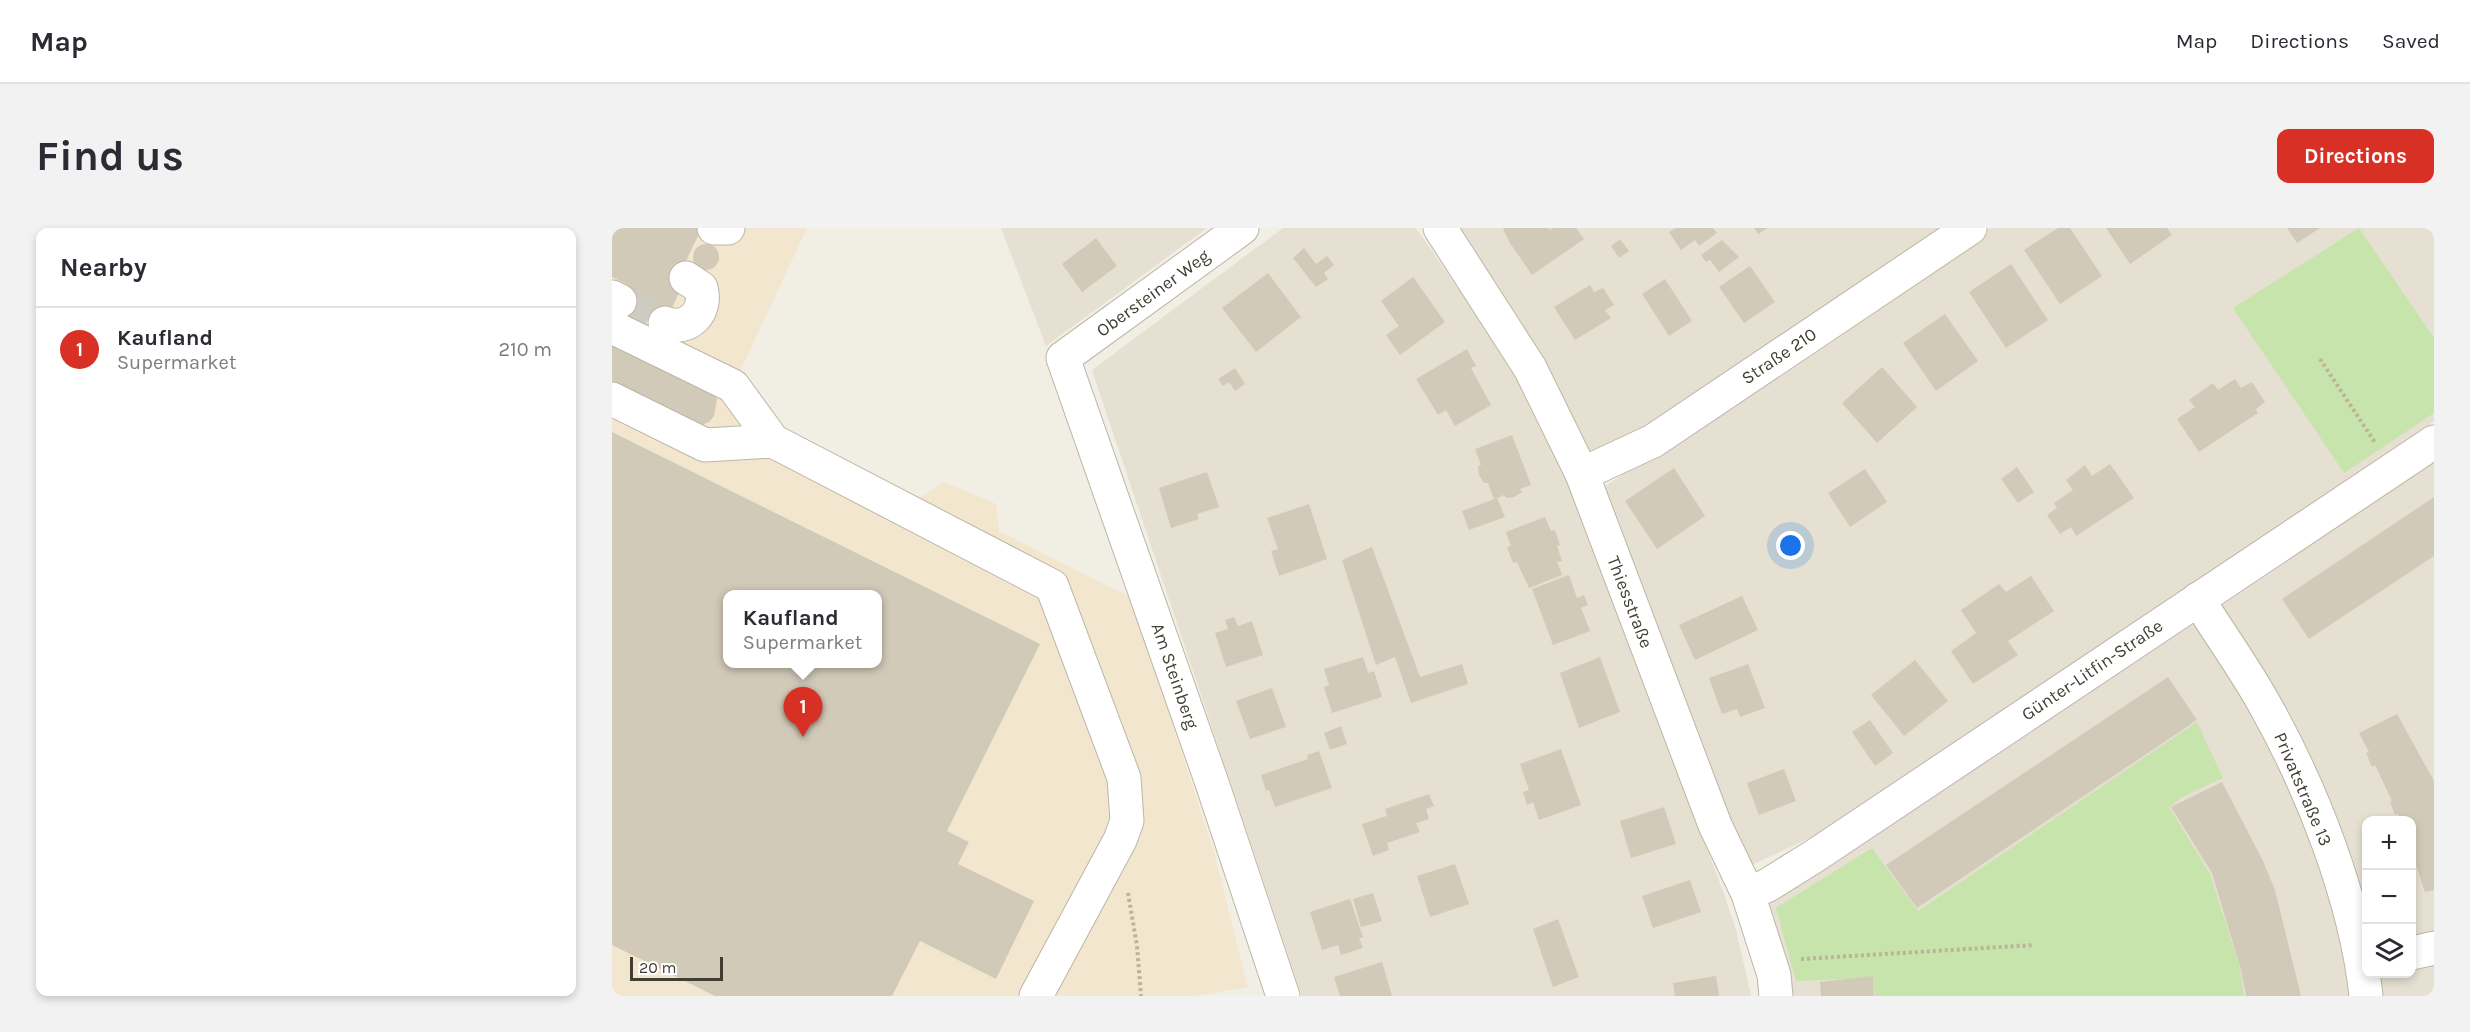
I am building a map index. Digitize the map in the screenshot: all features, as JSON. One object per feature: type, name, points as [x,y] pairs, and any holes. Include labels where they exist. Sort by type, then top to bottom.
[{"type":"street","points":[[714,228],[728,228]]},
{"type":"street","name":"Obersteiner Weg","points":[[1064,358],[1242,228]]},
{"type":"street","name":"Thiesstraße","points":[[1440,228],[1530,368],[1582,474],[1715,825],[1748,894],[1774,975],[1776,996]]},
{"type":"street","name":"Straße 210","points":[[1582,474],[1653,441],[1970,228]]},
{"type":"street","points":[[665,323],[672,326],[683,326],[692,322],[699,312],[704,297],[701,288],[686,279]]},
{"type":"street","points":[[615,308],[733,386],[773,441],[1052,586],[1124,778],[1127,821],[1120,840],[1036,996]]},
{"type":"street","name":"Am Steinberg","points":[[1064,358],[1208,772],[1282,996]]},
{"type":"street","points":[[612,399],[705,445],[773,441]]},
{"type":"street","name":"Günter-Litfin-Straße","points":[[1748,894],[1768,885],[1816,855],[2434,442]]},
{"type":"street","name":"Privatstraße 13","points":[[2198,599],[2266,707],[2294,762],[2316,813],[2362,952]]},
{"type":"street","points":[[2416,952],[2434,948]]},
{"type":"street","name":"Privatstraße 13","points":[[2365,978],[2366,996]]},
{"type":"path","points":[[2320,359],[2372,439]]},
{"type":"path","points":[[1127,887],[1137,946],[1141,996]]},
{"type":"path","points":[[1797,959],[2034,945]]},
{"type":"shaded area","points":[[612,228],[807,228],[737,378],[792,438],[914,502],[943,482],[996,504],[999,531],[1132,598],[1214,853],[1248,987],[1195,996],[612,996]]},
{"type":"shaded area","points":[[1001,228],[1207,228],[1046,346]]},
{"type":"shaded area","points":[[1283,228],[1416,228],[1457,287],[1484,314],[1564,468],[1724,894],[1736,930],[1751,996],[1302,996],[1092,370]]},
{"type":"shaded area","points":[[1454,228],[1948,228],[1665,426],[1592,451],[1581,444],[1538,357],[1499,288]]},
{"type":"shaded area","points":[[1990,228],[2434,228],[2434,421],[1846,821],[1752,865],[1741,862],[1598,489]]},
{"type":"shaded area","points":[[2434,455],[2434,939],[2416,941],[2416,816],[2362,816],[2362,933],[2217,602]]},
{"type":"shaded area","points":[[2192,617],[2263,723],[2326,868],[2355,996],[1788,996],[1769,912],[1770,903],[1776,895]]},
{"type":"shaded area","points":[[2434,961],[2434,996],[2376,996],[2377,984],[2381,978],[2416,978],[2416,965]]},
{"type":"green space","points":[[2359,228],[2434,338],[2434,413],[2344,473],[2233,308]]},
{"type":"green space","points":[[2197,722],[2223,778],[2186,795],[2169,807],[2210,874],[2239,965],[2244,996],[1875,996],[1873,978],[1796,981],[1776,908],[1872,848],[1918,911]]},
{"type":"building","points":[[612,228],[702,228],[684,265],[686,278],[664,325],[619,304],[628,285],[612,277]]},
{"type":"building","points":[[1548,228],[1550,230],[1576,228],[1584,239],[1532,275],[1510,243],[1503,229]]},
{"type":"building","points":[[1676,228],[1713,228],[1717,233],[1699,246],[1695,240],[1681,250],[1669,232]]},
{"type":"building","points":[[1754,228],[1768,228],[1758,234]]},
{"type":"building","points":[[2058,228],[2070,228],[2102,276],[2060,304],[2024,250]]},
{"type":"building","points":[[2106,228],[2167,228],[2172,235],[2130,264]]},
{"type":"building","points":[[2287,228],[2320,228],[2297,243]]},
{"type":"building","points":[[1096,238],[1117,266],[1082,292],[1062,264]]},
{"type":"building","points":[[1620,239],[1629,251],[1619,258],[1611,246]]},
{"type":"building","points":[[1722,240],[1739,257],[1719,272],[1710,260],[1706,262],[1701,255]]},
{"type":"building","points":[[706,244],[715,248],[719,257],[715,266],[706,270],[697,266],[693,257],[697,248]]},
{"type":"building","points":[[1304,248],[1316,264],[1327,256],[1334,265],[1324,273],[1328,279],[1316,287],[1293,258]]},
{"type":"building","points":[[2011,264],[2048,320],[2006,348],[1969,292]]},
{"type":"building","points":[[1750,266],[1775,302],[1744,323],[1719,287]]},
{"type":"building","points":[[1268,273],[1301,317],[1256,352],[1222,308]]},
{"type":"building","points":[[1413,277],[1445,322],[1400,355],[1386,335],[1399,326],[1381,301]]},
{"type":"building","points":[[1665,279],[1692,321],[1669,336],[1642,294]]},
{"type":"building","points":[[1590,285],[1594,292],[1603,288],[1614,305],[1605,310],[1611,318],[1575,340],[1554,307]]},
{"type":"building","points":[[1945,314],[1978,361],[1936,391],[1903,343]]},
{"type":"building","points":[[612,340],[710,387],[717,399],[714,416],[709,422],[699,426],[612,388]]},
{"type":"building","points":[[1467,349],[1476,366],[1471,368],[1491,405],[1455,426],[1446,410],[1438,415],[1416,379]]},
{"type":"building","points":[[1882,367],[1917,407],[1877,443],[1842,403]]},
{"type":"building","points":[[1235,368],[1245,384],[1235,391],[1229,382],[1223,386],[1218,379]]},
{"type":"building","points":[[2235,379],[2241,388],[2252,382],[2265,402],[2256,409],[2258,413],[2199,452],[2177,419],[2195,407],[2189,400],[2213,383],[2218,390]]},
{"type":"building","points":[[612,432],[1040,644],[947,831],[969,842],[958,864],[1034,901],[996,979],[920,941],[892,996],[715,996],[612,945]]},
{"type":"building","points":[[1512,435],[1531,485],[1520,489],[1522,492],[1514,497],[1506,498],[1504,495],[1497,498],[1505,517],[1469,530],[1462,511],[1494,499],[1488,483],[1484,483],[1479,475],[1478,466],[1481,465],[1475,449]]},
{"type":"building","points":[[2110,464],[2134,498],[2076,536],[2071,527],[2060,534],[2047,515],[2057,508],[2054,503],[2073,490],[2066,480],[2085,465],[2092,476]]},
{"type":"building","points":[[2017,467],[2034,492],[2018,503],[2001,479]]},
{"type":"building","points":[[1674,468],[1705,516],[1657,549],[1625,501]]},
{"type":"building","points":[[1865,469],[1887,502],[1850,527],[1828,493]]},
{"type":"building","points":[[1207,472],[1219,507],[1197,514],[1199,519],[1171,528],[1159,488]]},
{"type":"building","points":[[2434,497],[2434,556],[2309,639],[2282,599]]},
{"type":"building","points":[[1309,504],[1327,559],[1279,576],[1271,551],[1278,549],[1267,518]]},
{"type":"building","points":[[1545,517],[1551,531],[1555,530],[1560,545],[1557,546],[1562,561],[1557,562],[1562,575],[1529,588],[1517,562],[1513,563],[1507,547],[1511,546],[1506,532]]},
{"type":"building","points":[[1372,547],[1420,677],[1462,664],[1468,684],[1411,703],[1395,657],[1376,665],[1342,560]]},
{"type":"building","points":[[1569,575],[1577,598],[1584,595],[1588,605],[1581,608],[1590,631],[1553,645],[1532,589]]},
{"type":"building","points":[[2031,576],[2054,611],[2008,641],[2018,655],[1973,684],[1951,651],[1976,633],[1961,610],[1999,584],[2006,592]]},
{"type":"building","points":[[1742,596],[1758,630],[1695,660],[1679,625]]},
{"type":"building","points":[[1234,617],[1238,626],[1252,621],[1263,655],[1226,667],[1215,633],[1228,629],[1225,620]]},
{"type":"building","points":[[1363,657],[1368,673],[1374,671],[1382,697],[1332,713],[1324,687],[1329,685],[1324,669]]},
{"type":"building","points":[[1600,657],[1620,712],[1579,728],[1560,673]]},
{"type":"building","points":[[1915,660],[1948,701],[1904,736],[1871,695]]},
{"type":"building","points":[[1748,664],[1765,708],[1740,717],[1737,709],[1722,714],[1709,678]]},
{"type":"building","points":[[2168,677],[2197,720],[1917,908],[1886,865]]},
{"type":"building","points":[[1272,688],[1286,727],[1250,739],[1236,701]]},
{"type":"building","points":[[2397,714],[2434,781],[2434,890],[2425,892],[2416,865],[2416,816],[2395,815],[2390,802],[2392,801],[2375,765],[2372,767],[2366,753],[2369,752],[2359,733]]},
{"type":"building","points":[[1870,720],[1893,753],[1875,766],[1852,732]]},
{"type":"building","points":[[1341,726],[1347,744],[1330,750],[1324,733]]},
{"type":"building","points":[[1561,749],[1581,805],[1539,820],[1533,802],[1527,805],[1523,792],[1529,790],[1520,764]]},
{"type":"building","points":[[1319,751],[1332,788],[1275,807],[1269,790],[1266,791],[1261,775],[1308,759],[1307,755]]},
{"type":"building","points":[[1784,769],[1796,801],[1759,815],[1747,783]]},
{"type":"building","points":[[2222,782],[2262,859],[2275,890],[2301,996],[2246,996],[2241,970],[2212,873],[2171,807]]},
{"type":"building","points":[[1429,794],[1434,806],[1426,809],[1429,819],[1416,823],[1420,832],[1387,843],[1389,850],[1373,856],[1362,824],[1387,816],[1385,809]]},
{"type":"building","points":[[1664,807],[1676,844],[1631,858],[1620,821]]},
{"type":"building","points":[[1455,864],[1469,904],[1430,917],[1417,876]]},
{"type":"building","points":[[1690,880],[1701,912],[1653,928],[1642,896]]},
{"type":"building","points":[[1373,893],[1382,921],[1361,927],[1353,899]]},
{"type":"building","points":[[1350,899],[1363,937],[1359,938],[1363,948],[1341,955],[1338,945],[1322,950],[1310,912]]},
{"type":"building","points":[[1558,919],[1579,977],[1553,987],[1533,929]]},
{"type":"building","points":[[1382,962],[1392,996],[1340,996],[1334,977]]},
{"type":"building","points":[[1716,976],[1719,996],[1675,996],[1673,983]]},
{"type":"building","points":[[1873,976],[1874,996],[1821,996],[1820,982]]},
{"type":"tunnel","points":[[620,301],[665,323]]},
{"type":"place","name":"Kaufland","points":[[803,737]]}]
